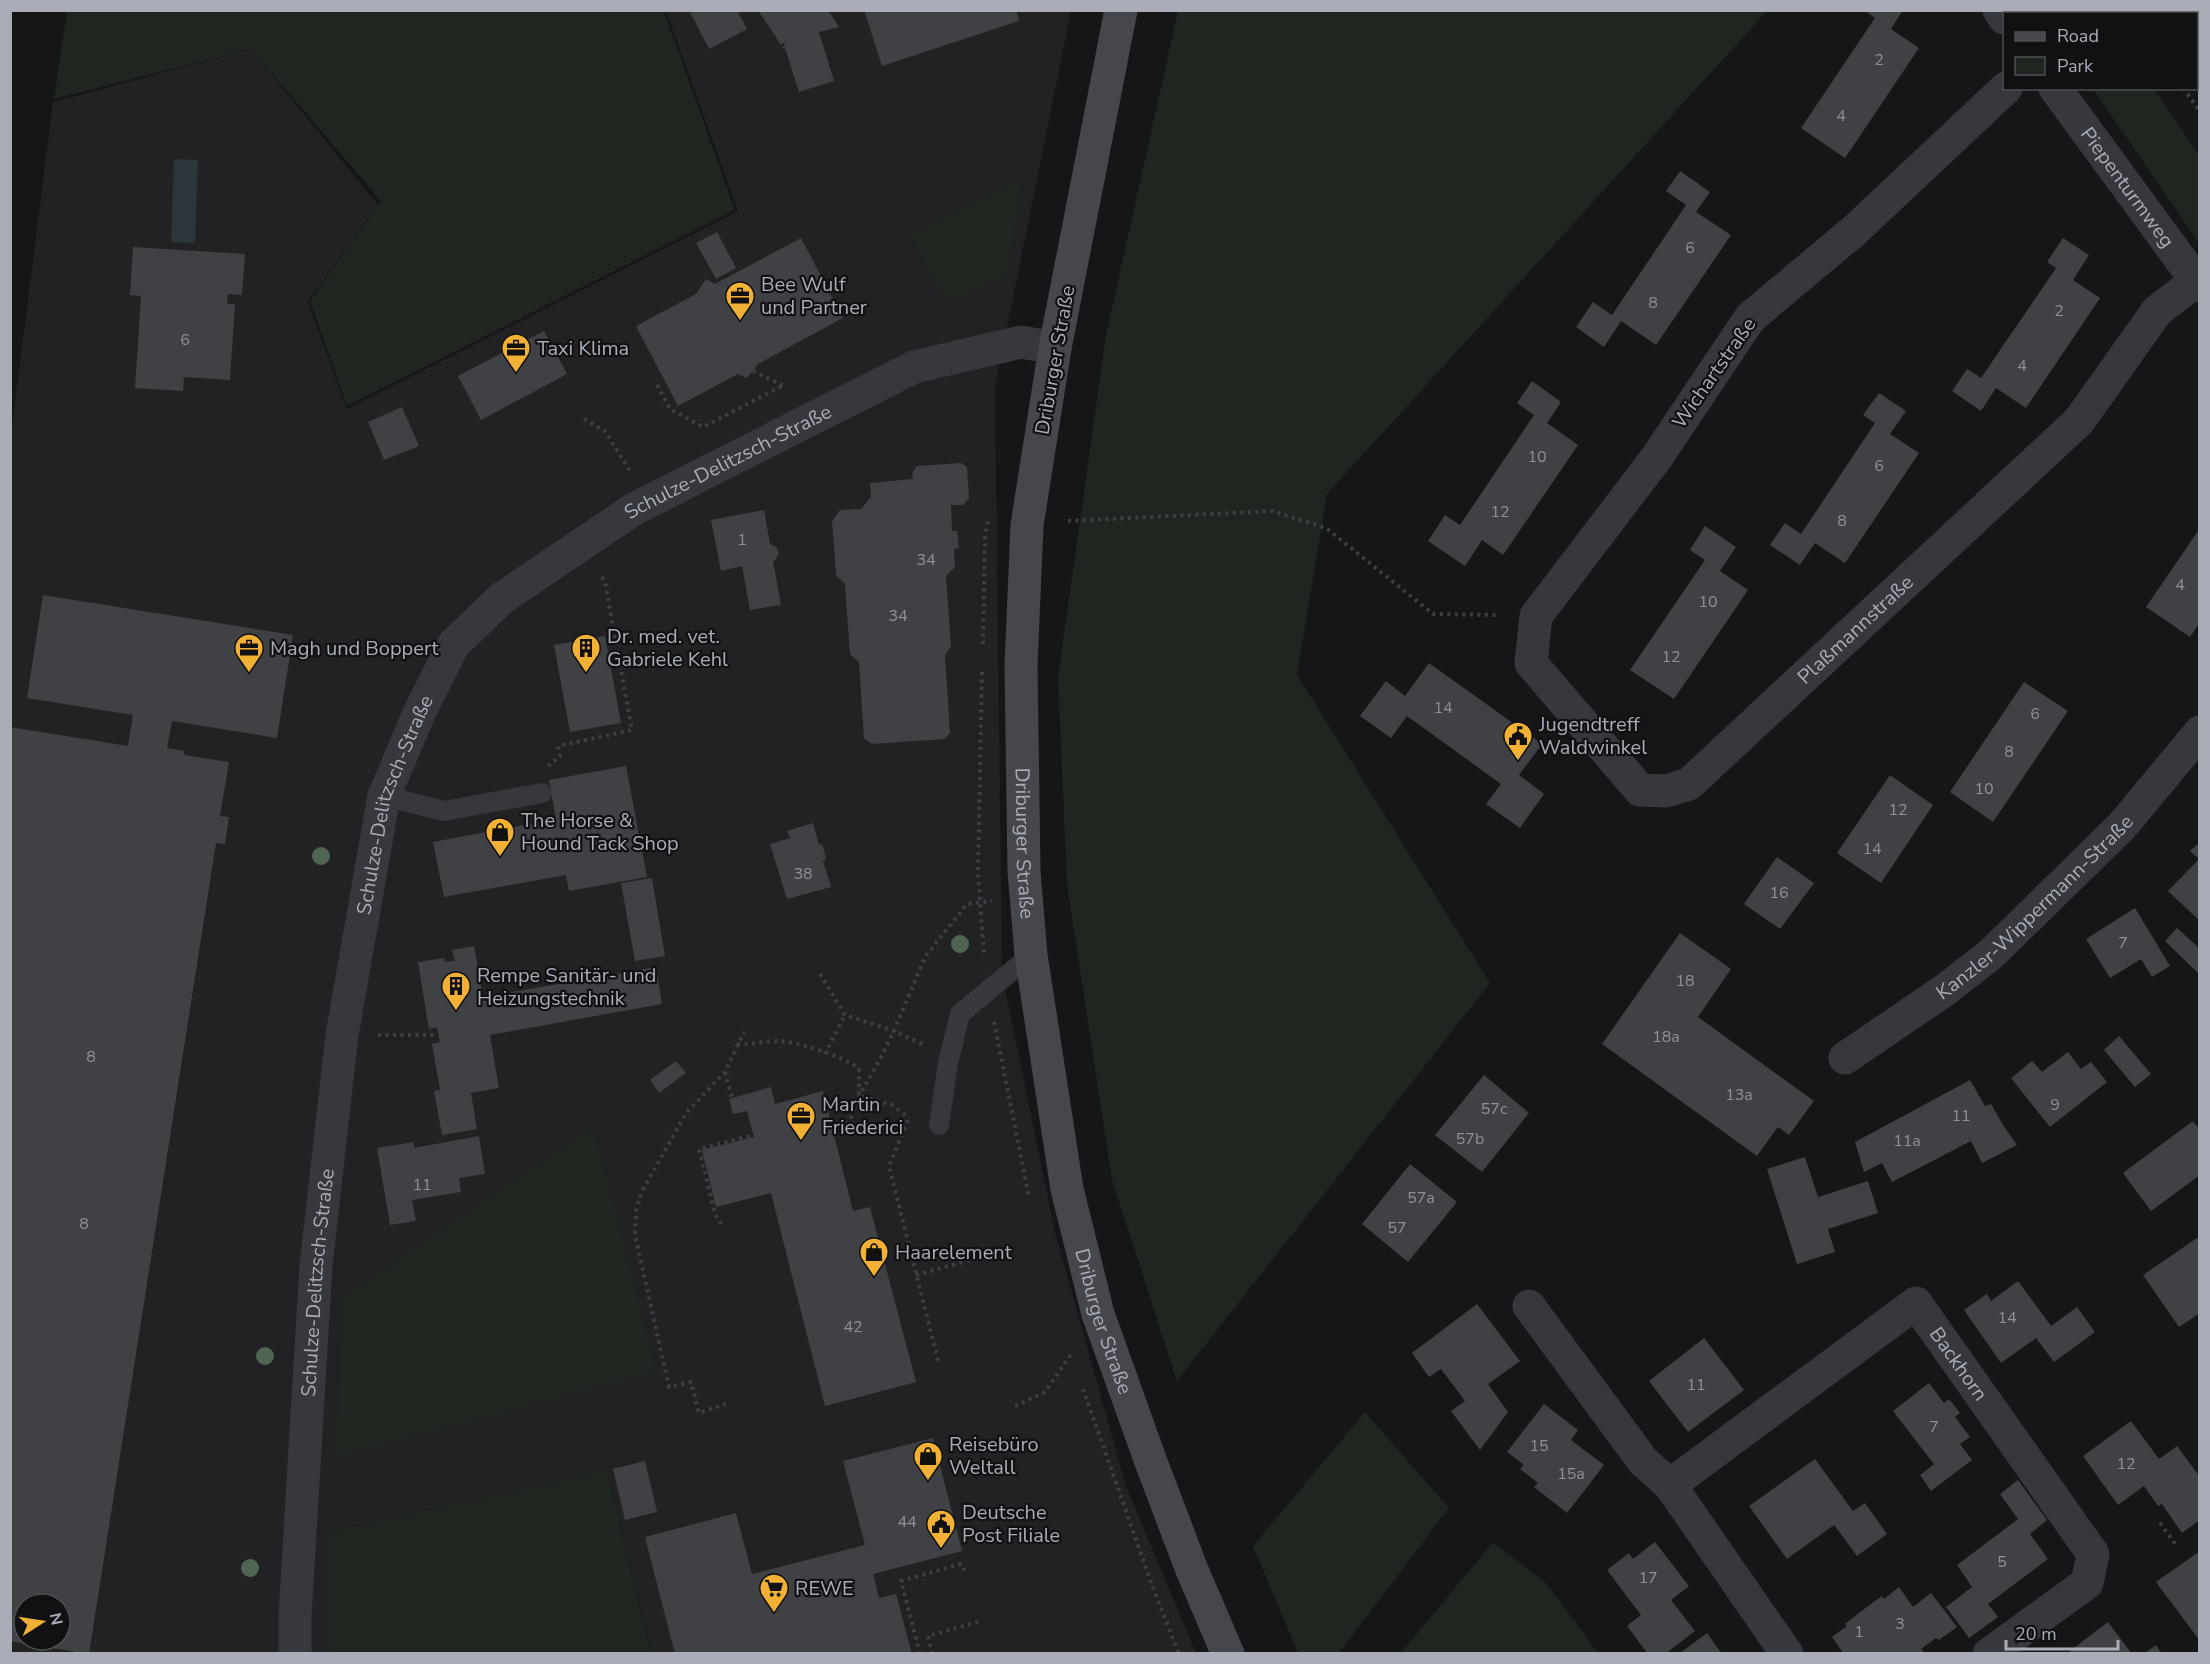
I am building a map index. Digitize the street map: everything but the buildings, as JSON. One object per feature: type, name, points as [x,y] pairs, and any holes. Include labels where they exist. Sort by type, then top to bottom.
[{"type":"main road","name":"Driburger Straße","points":[[1121,10],[1055,348],[1027,525],[1021,653],[1024,862],[1031,955],[1066,1189],[1098,1314],[1192,1570],[1228,1653]]},
{"type":"street","name":"Wichartstraße","points":[[1536,616],[1656,457],[1750,318],[1855,230],[2004,90]]},
{"type":"street","name":"Piepenturmweg","points":[[2056,90],[2198,284]]},
{"type":"street","name":"Plaßmannstraße","points":[[1536,616],[1531,663],[1641,790],[1666,791],[1689,784],[2079,422],[2157,311],[2198,284]]},
{"type":"street","name":"Schulze-Delitzsch-Straße","points":[[295,1653],[296,1592],[316,1265],[342,1035],[384,796],[421,709],[454,644],[502,598],[634,509],[914,367],[1021,342],[1055,348]]},
{"type":"street","name":"Kanzler-Wippermann-Straße","points":[[1845,1058],[1945,990],[1991,954],[2122,826],[2199,732]]},
{"type":"street","name":"Backhorn","points":[[1670,1485],[1916,1303],[2093,1554],[2087,1582],[1989,1653]]},
{"type":"street","points":[[1529,1306],[1643,1461],[1670,1485],[1787,1653]]},
{"type":"lane","points":[[384,796],[444,811],[542,793]]},
{"type":"lane","points":[[939,1125],[950,1056],[960,1014],[1031,955]]},
{"type":"path","points":[[2184,90],[2199,111]]},
{"type":"path","points":[[657,385],[670,410],[704,427],[784,384],[753,371]]},
{"type":"path","points":[[584,419],[605,431],[628,466]]},
{"type":"path","points":[[1068,521],[1272,511],[1326,528],[1433,614],[1536,616]]},
{"type":"path","points":[[560,756],[558,746],[632,730],[605,582],[582,544]]},
{"type":"path","points":[[834,1132],[842,1130],[850,1120],[858,1096],[894,1031],[925,957],[967,904],[980,902]]},
{"type":"path","points":[[820,974],[845,1015],[894,1031],[950,1056]]},
{"type":"path","points":[[825,1054],[845,1015]]},
{"type":"path","points":[[726,1404],[699,1413],[691,1382],[669,1387],[635,1235],[636,1210],[641,1193],[686,1113],[725,1072],[744,1032]]},
{"type":"path","points":[[342,1035],[438,1035]]},
{"type":"path","points":[[737,1044],[752,1045],[778,1041],[800,1044],[851,1063],[859,1069],[858,1096]]},
{"type":"path","points":[[725,1072],[732,1098]]},
{"type":"path","points":[[858,1096],[892,1104]]},
{"type":"path","points":[[909,1118],[889,1166],[939,1364]]},
{"type":"path","points":[[721,1224],[715,1215],[699,1149],[754,1135]]},
{"type":"path","points":[[916,1275],[974,1259]]},
{"type":"path","points":[[1015,1406],[1045,1392],[1072,1353]]},
{"type":"path","points":[[2160,1523],[2176,1545]]},
{"type":"path","points":[[920,1653],[901,1581],[961,1564],[966,1574]]},
{"type":"path","points":[[932,1653],[928,1636],[978,1622]]},
{"type":"shaded area","points":[[666,11],[1071,11],[995,387],[1002,974],[1055,1232],[1126,1486],[1196,1653],[651,1653],[607,1470],[330,1531],[330,1653],[11,1654],[10,442],[53,102],[251,49],[378,205],[308,302],[347,409],[738,211]]},
{"type":"shaded area","points":[[174,159],[198,160],[195,243],[171,242]]},
{"type":"green space","points":[[67,11],[664,11],[735,210],[347,406],[310,301],[381,201],[251,49],[54,99]]},
{"type":"green space","points":[[1178,11],[1767,11],[1327,494],[1297,675],[1490,983],[1177,1381],[1112,1180],[1067,884],[1058,678],[1106,335]]},
{"type":"green space","points":[[2094,90],[2155,90],[2199,155],[2199,243]]},
{"type":"green space","points":[[1022,178],[1008,269],[997,280],[947,302],[911,236]]},
{"type":"green space","points":[[593,1127],[656,1372],[336,1457],[343,1297]]},
{"type":"green space","points":[[1365,1412],[1449,1508],[1339,1653],[1298,1653],[1253,1546]]},
{"type":"green space","points":[[607,1470],[651,1653],[330,1653],[330,1531]]},
{"type":"green space","points":[[1493,1542],[1546,1583],[1598,1653],[1401,1653]]},
{"type":"place","name":"Bee Wulf und Partner","points":[[740,322]]},
{"type":"place","name":"Taxi Klima","points":[[516,374]]},
{"type":"place","name":"Magh und Boppert","points":[[249,674]]},
{"type":"place","name":"Dr. med. vet. Gabriele Kehl","points":[[586,674]]},
{"type":"place","name":"Jugendtreff Waldwinkel","points":[[1518,762]]},
{"type":"place","name":"The Horse & Hound Tack Shop","points":[[500,858]]},
{"type":"place","name":"Rempe Sanitär- und Heizungstechnik","points":[[456,1012]]},
{"type":"place","name":"Martin Friederici","points":[[801,1142]]},
{"type":"place","name":"Haarelement","points":[[874,1278]]},
{"type":"place","name":"Reisebüro Weltall","points":[[928,1482]]},
{"type":"place","name":"Deutsche Post Filiale","points":[[941,1550]]},
{"type":"place","name":"REWE","points":[[774,1614]]}]
